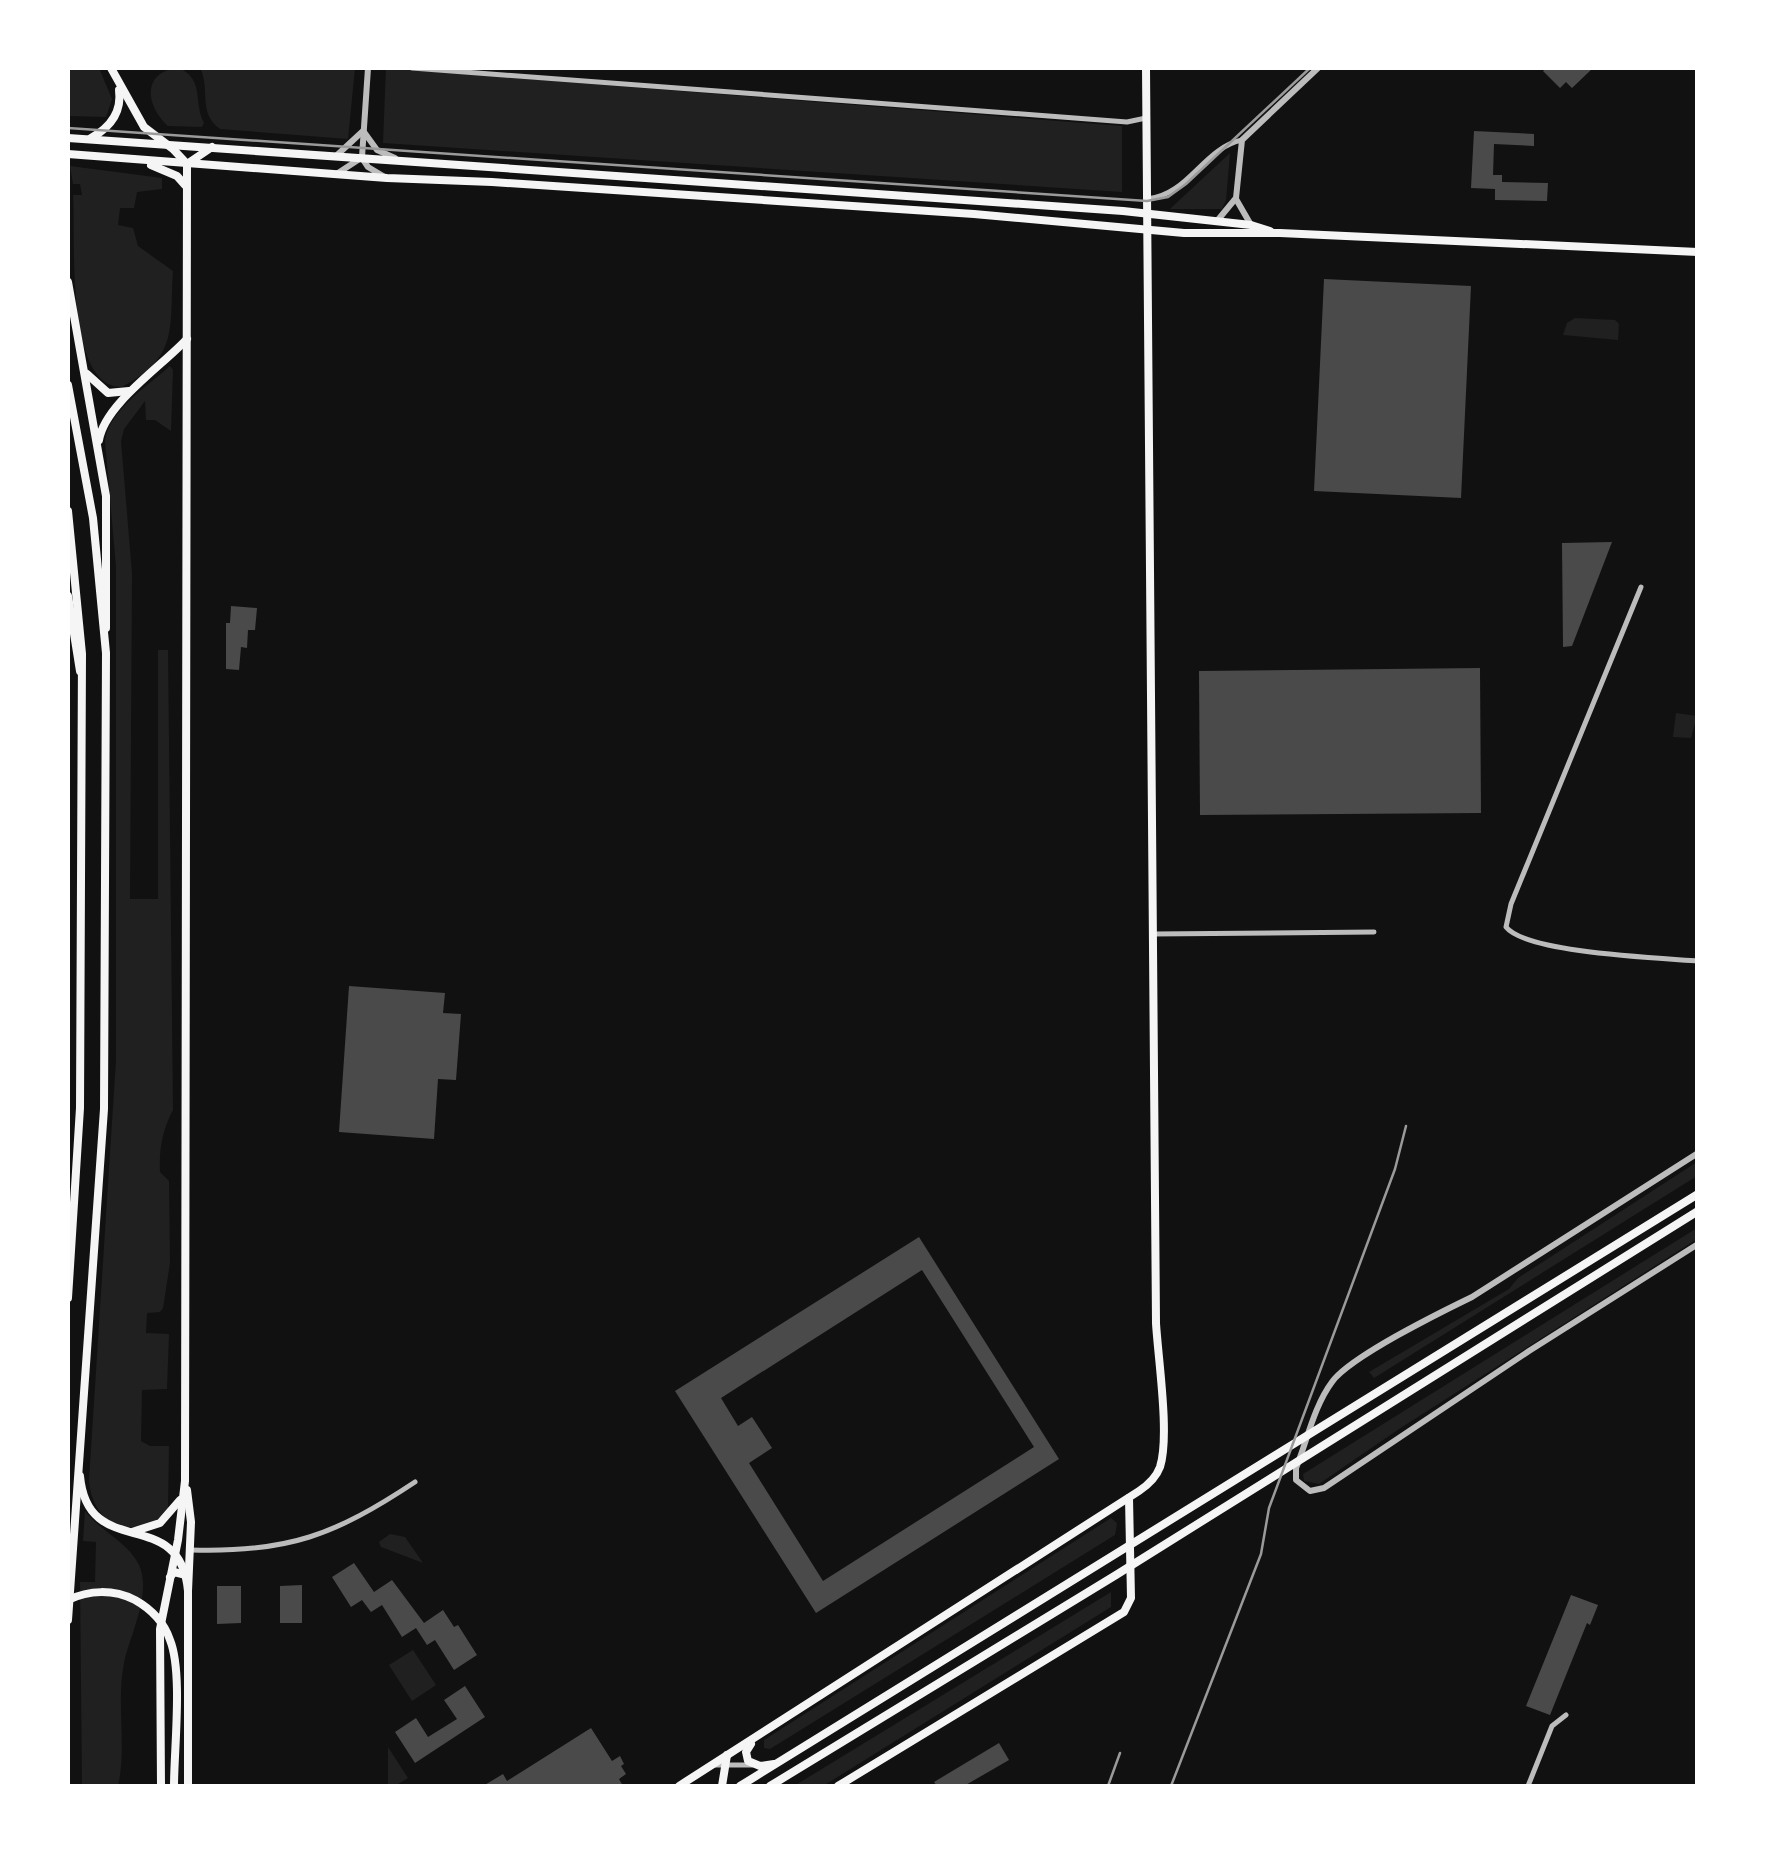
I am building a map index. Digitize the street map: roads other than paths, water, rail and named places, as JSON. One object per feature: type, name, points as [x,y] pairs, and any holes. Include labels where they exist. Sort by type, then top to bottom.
[{"type":"main road","points":[[111,68],[144,127],[187,164]]},
{"type":"main road","points":[[678,1786],[692,1783],[712,1765],[1129,1498],[1153,1480],[1162,1455],[1156,1323],[1146,68]]},
{"type":"main road","points":[[85,140],[104,130],[116,116],[120,102],[117,80]]},
{"type":"main road","points":[[68,138],[1147,214],[1251,225],[1280,234]]},
{"type":"main road","points":[[160,1786],[160,1629],[176,1553],[185,1481],[186,190],[187,164],[212,147]]},
{"type":"main road","points":[[68,154],[1147,229],[1698,252]]},
{"type":"main road","points":[[133,160],[177,176],[186,190]]},
{"type":"main road","points":[[68,282],[108,516],[103,1125],[68,1620]]},
{"type":"main road","points":[[99,450],[102,426],[188,338]]},
{"type":"main road","points":[[82,362],[91,380],[108,393],[122,394],[141,383]]},
{"type":"main road","points":[[68,385],[95,533],[106,653]]},
{"type":"main road","points":[[68,512],[80,622],[82,697],[80,1108],[68,1298]]},
{"type":"main road","points":[[68,596],[82,697]]},
{"type":"main road","points":[[740,1786],[1698,1194]]},
{"type":"main road","points":[[773,1785],[1698,1211]]},
{"type":"main road","points":[[68,1264],[72,1240]]},
{"type":"main road","points":[[78,1450],[80,1482],[88,1506],[106,1524],[153,1537],[176,1553],[188,1590]]},
{"type":"main road","points":[[129,1532],[144,1530],[166,1518],[180,1501],[185,1481]]},
{"type":"main road","points":[[185,1481],[191,1522],[188,1786]]},
{"type":"main road","points":[[838,1786],[1124,1612],[1131,1598],[1129,1498]]},
{"type":"main road","points":[[170,1576],[174,1572],[186,1575]]},
{"type":"main road","points":[[68,1600],[96,1592],[130,1597],[156,1616],[168,1634],[174,1655],[174,1786]]},
{"type":"main road","points":[[757,1737],[748,1747],[746,1758],[760,1766],[778,1762]]},
{"type":"main road","points":[[722,1786],[728,1755]]},
{"type":"street","points":[[368,68],[362,158],[368,167],[387,178]]},
{"type":"street","points":[[412,68],[1128,122],[1146,118]]},
{"type":"street","points":[[1146,198],[1172,193],[1220,150],[1242,140],[1318,68]]},
{"type":"street","points":[[336,156],[364,130]]},
{"type":"street","points":[[364,130],[377,150],[396,159]]},
{"type":"street","points":[[1217,221],[1236,198],[1242,140]]},
{"type":"street","points":[[336,174],[362,158]]},
{"type":"street","points":[[1236,198],[1251,225]]},
{"type":"street","points":[[1642,587],[1511,904],[1506,927],[1519,937],[1579,950],[1698,961]]},
{"type":"street","points":[[1153,934],[1374,932]]},
{"type":"street","points":[[1698,1153],[1472,1297],[1342,1370],[1322,1400],[1296,1468],[1296,1480],[1310,1490],[1324,1488],[1529,1350],[1698,1244]]},
{"type":"street","points":[[191,1550],[263,1550],[316,1537],[359,1517],[415,1482]]},
{"type":"street","points":[[1528,1786],[1552,1726],[1566,1715]]},
{"type":"street","points":[[712,1765],[760,1766]]},
{"type":"tram line","points":[[68,128],[1147,201],[1168,197],[1186,184],[1310,68]]},
{"type":"railway","points":[[1171,1786],[1261,1554],[1269,1508],[1395,1169],[1406,1126]]},
{"type":"railway","points":[[1108,1786],[1120,1753]]}]
